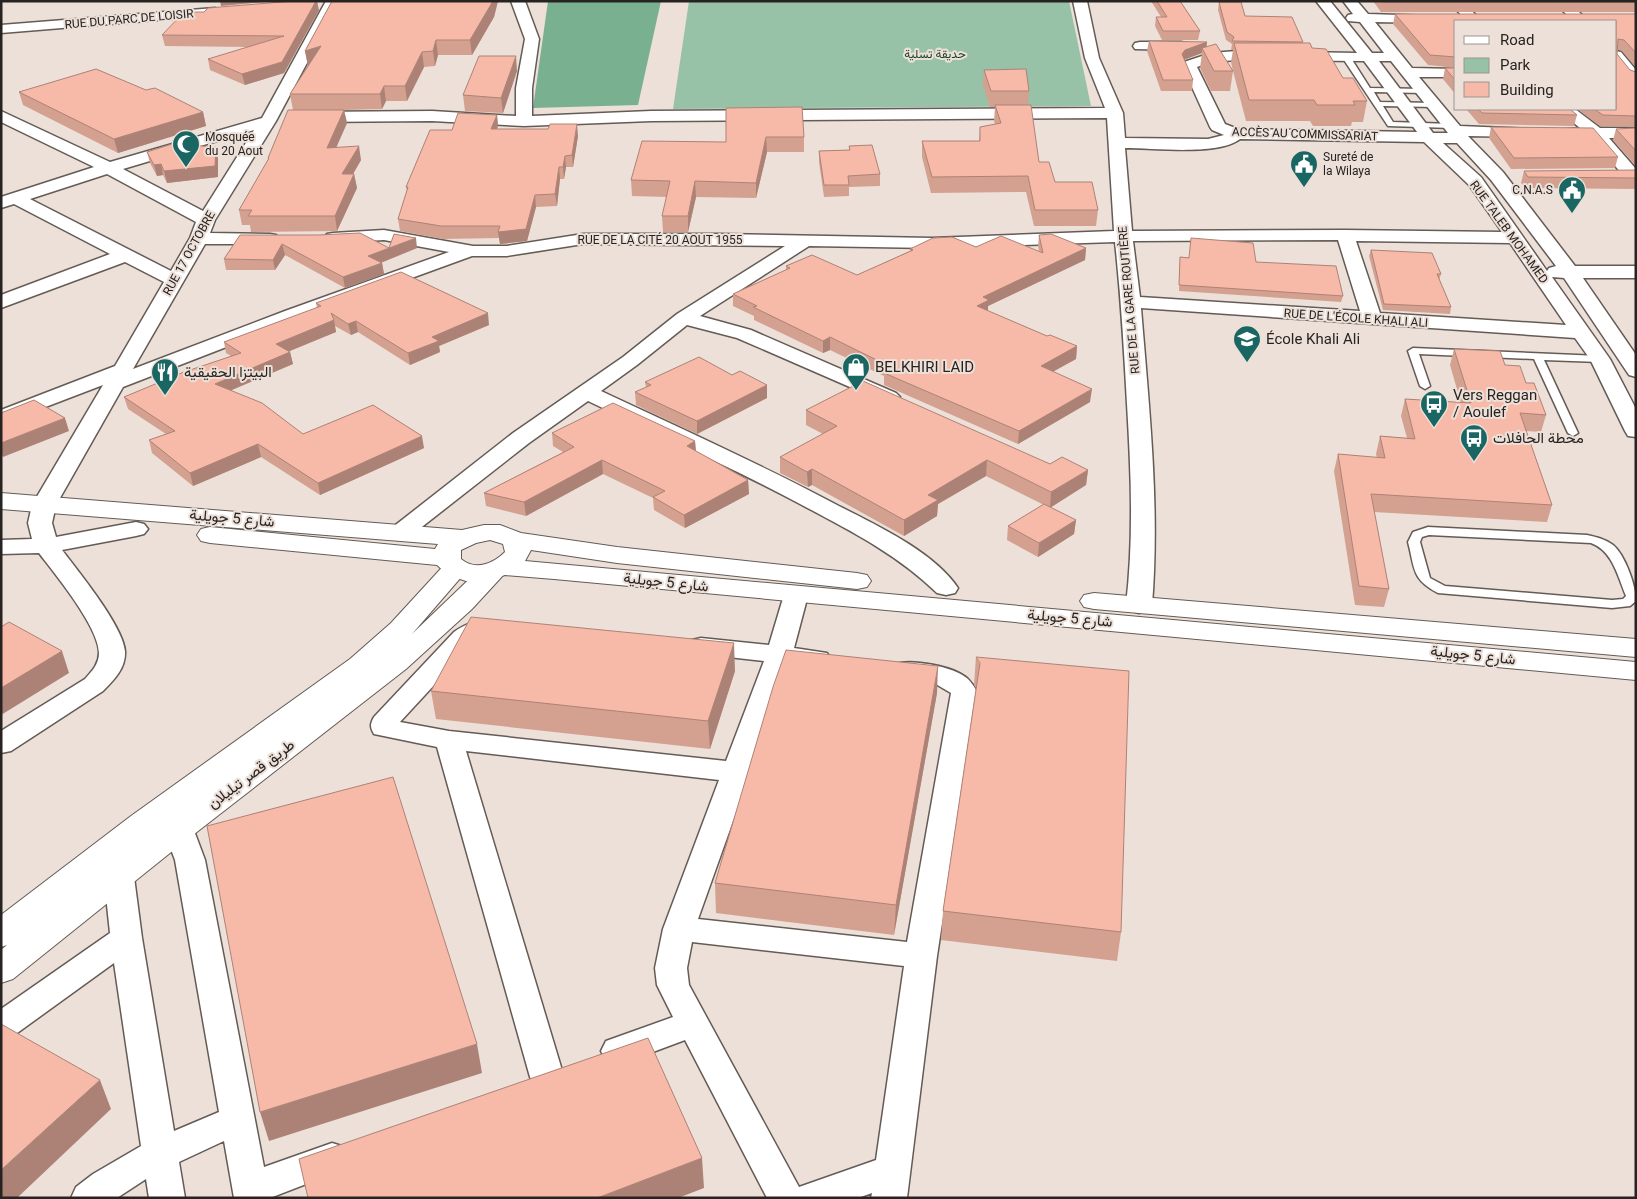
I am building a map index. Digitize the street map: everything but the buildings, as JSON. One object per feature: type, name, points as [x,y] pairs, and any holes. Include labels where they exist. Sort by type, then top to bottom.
[{"type":"main road","name":"شارع 5 جويلية","points":[[1,501],[43,524],[401,532],[455,555],[473,573],[498,569],[582,573],[796,595],[938,606],[1636,671]]},
{"type":"main road","name":"شارع 5 جويلية","points":[[1,520],[455,555],[490,532],[500,533],[515,540],[617,555],[812,577],[1636,648]]},
{"type":"main road","name":"طريق قصر تيليلان","points":[[172,818],[320,723],[418,645],[498,569],[510,563],[518,552],[515,540]]},
{"type":"main road","name":"طريق قصر تيليلان","points":[[1,969],[115,863],[401,629],[455,555]]},
{"type":"main road","name":"طريق قصر تيليلان","points":[[1,934],[115,863]]},
{"type":"street","points":[[518,1],[532,39],[524,88],[524,120]]},
{"type":"street","name":"RUE DE LA GARE ROUTIÈRE","points":[[1080,1],[1092,58],[1115,114],[1123,236],[1131,302],[1141,452],[1143,565],[1139,605]]},
{"type":"street","name":"RUE TALEB MOHAMED","points":[[1323,1],[1358,53],[1400,98],[1425,132],[1475,181],[1600,360],[1636,431]]},
{"type":"street","name":"RUE TALEB MOHAMED","points":[[1350,1],[1424,90],[1456,132],[1497,176],[1572,277],[1633,366]]},
{"type":"street","points":[[1455,1],[1473,20]]},
{"type":"street","points":[[1560,1],[1579,20]]},
{"type":"street","points":[[312,4],[338,2]]},
{"type":"street","name":"RUE 17 OCTOBRE","points":[[43,524],[118,376],[199,238],[206,220],[269,119],[338,2]]},
{"type":"street","name":"RUE DU PARC DE LOISIR","points":[[1,29],[226,12]]},
{"type":"street","points":[[1336,18],[1447,18],[1473,20],[1491,18]]},
{"type":"street","points":[[1559,18],[1579,20],[1597,18]]},
{"type":"street","points":[[1140,46],[1358,53]]},
{"type":"street","name":"ACCÈS AU COMMISSARIAT","points":[[1397,57],[1358,53],[1246,56],[1212,58],[1189,65],[1218,127],[1236,134],[1425,132],[1636,133]]},
{"type":"street","points":[[1617,56],[1627,66],[1629,75]]},
{"type":"street","points":[[1409,72],[1454,73]]},
{"type":"street","points":[[1566,110],[1596,133],[1634,175]]},
{"type":"street","points":[[8,200],[269,119],[295,117],[432,116],[524,120],[661,116],[1115,114]]},
{"type":"street","points":[[3,118],[109,169],[206,220]]},
{"type":"street","points":[[1117,143],[1208,144],[1231,139],[1236,134]]},
{"type":"street","points":[[1497,176],[1516,175]]},
{"type":"street","points":[[1613,175],[1634,175]]},
{"type":"street","points":[[8,200],[126,255],[174,280]]},
{"type":"street","name":"RUE DE LA CITÉ 20 AOUT 1955","points":[[312,239],[384,235],[473,250],[507,251],[583,239],[932,243],[1123,236],[1345,235],[1515,238]]},
{"type":"street","points":[[1345,235],[1372,319]]},
{"type":"street","points":[[199,238],[285,239]]},
{"type":"street","points":[[401,532],[521,438],[630,361],[684,318],[805,241]]},
{"type":"street","points":[[1,418],[473,250]]},
{"type":"street","points":[[1,302],[126,255]]},
{"type":"street","points":[[1543,277],[1572,277],[1636,272]]},
{"type":"street","points":[[1572,277],[1636,283]]},
{"type":"street","name":"RUE DE L'ÉCOLE KHALI ALI","points":[[1131,302],[1581,332]]},
{"type":"street","points":[[684,318],[744,334],[903,403]]},
{"type":"street","points":[[1600,360],[1633,366]]},
{"type":"street","points":[[586,392],[764,476],[890,542],[930,572],[946,588]]},
{"type":"street","points":[[1,547],[43,524],[109,638],[112,652],[106,673],[94,685],[1,744]]},
{"type":"street","points":[[786,1198],[673,985],[671,968],[679,929],[780,654],[796,595]]},
{"type":"street","points":[[510,629],[484,628],[475,630],[462,638],[383,725],[386,730],[449,740],[736,772]]},
{"type":"street","points":[[674,644],[837,661]]},
{"type":"street","points":[[812,1198],[891,1184],[921,956],[964,692],[961,686],[951,679],[932,674],[884,668]]},
{"type":"street","points":[[449,740],[558,1073],[693,1023]]},
{"type":"street","points":[[172,818],[190,860],[251,1193],[362,1146]]},
{"type":"street","points":[[115,863],[166,1198]]},
{"type":"street","points":[[679,929],[921,956]]},
{"type":"street","points":[[1,1027],[126,938]]},
{"type":"street","points":[[89,1198],[111,1180],[158,1153],[238,1119]]},
{"type":"lane","points":[[1358,53],[1367,90],[1391,124],[1425,132]]},
{"type":"lane","points":[[1367,90],[1434,105]]},
{"type":"lane","points":[[1376,104],[1424,90]]},
{"type":"lane","points":[[1425,386],[1414,351],[1600,360]]},
{"type":"lane","points":[[1538,357],[1573,433]]},
{"type":"lane","points":[[1428,531],[1587,539],[1602,543],[1613,550],[1630,575],[1633,597],[1631,600],[1620,604],[1442,590],[1424,579],[1414,538],[1417,534],[1428,531]]},
{"type":"green space","points":[[548,1],[661,1],[638,105],[533,108]]},
{"type":"green space","name":"حديقة تسلية","points":[[689,1],[1069,1],[1091,106],[673,109]]},
{"type":"place","name":"Mosquée du 20 Aout","points":[[186,168]]},
{"type":"place","name":"Sureté de la Wilaya","points":[[1304,188]]},
{"type":"place","name":"C.N.A.S","points":[[1572,214]]},
{"type":"place","name":"École Khali Ali","points":[[1247,363]]},
{"type":"place","name":"BELKHIRI LAID","points":[[856,391]]},
{"type":"place","name":"البيتزا الحقيقية","points":[[165,396]]},
{"type":"place","name":"Vers Reggan / Aoulef","points":[[1434,428]]},
{"type":"place","name":"محطة الحافلات","points":[[1474,462]]}]
